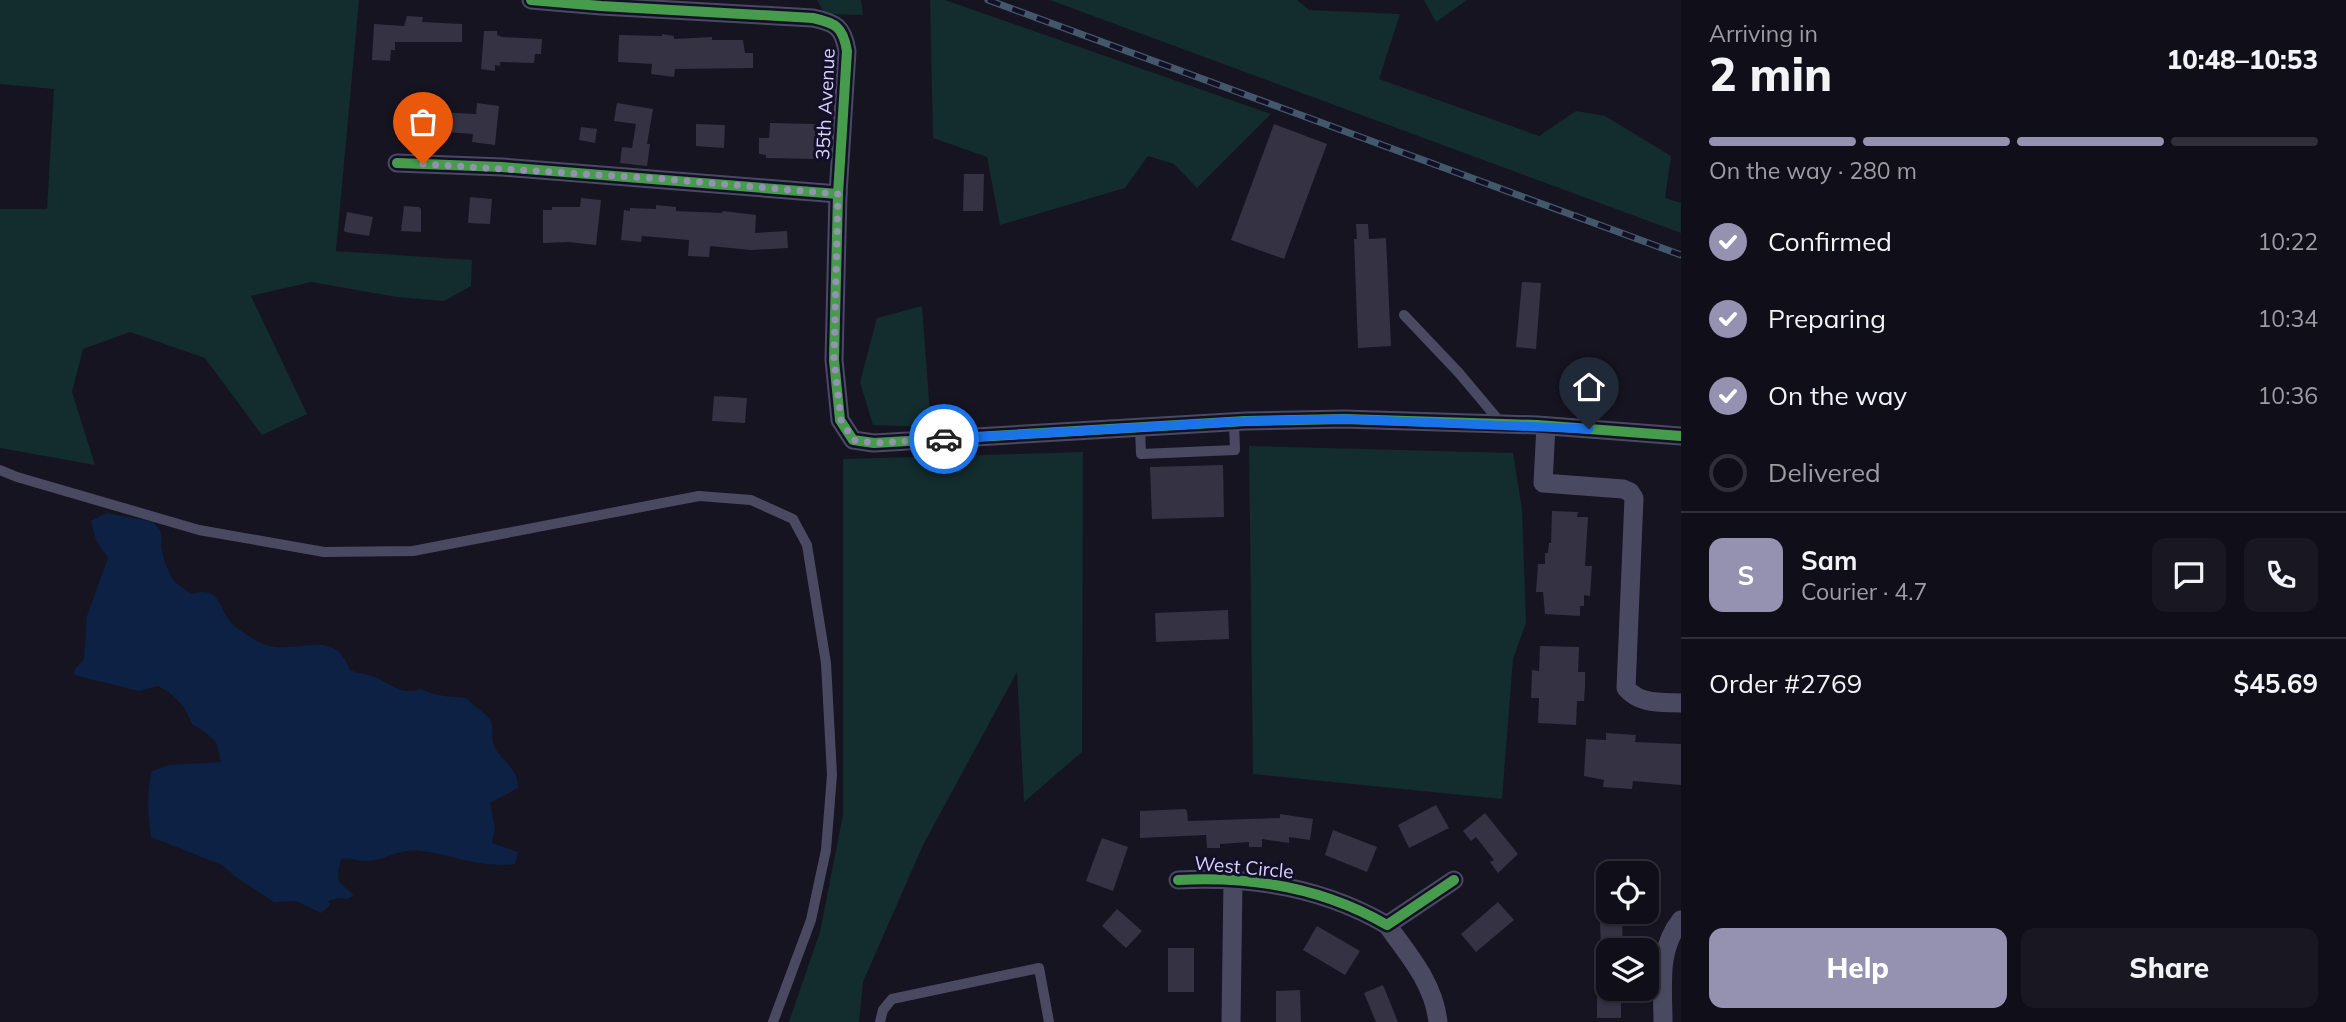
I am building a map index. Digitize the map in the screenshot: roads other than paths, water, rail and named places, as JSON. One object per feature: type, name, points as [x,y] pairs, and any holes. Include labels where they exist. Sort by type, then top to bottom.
[{"type":"street","name":"35th Avenue","points":[[531,0],[794,16],[833,22],[845,35],[847,51],[838,194],[834,360],[841,420],[853,440],[874,443],[1140,428]]},
{"type":"street","points":[[397,163],[556,171],[838,194]]},
{"type":"street","points":[[1140,428],[1344,419],[1546,426],[1681,436]]},
{"type":"street","points":[[1546,426],[1543,483],[1623,489],[1630,492],[1634,498],[1626,688],[1632,695],[1645,701],[1681,703]]},
{"type":"street","name":"West Circle","points":[[1178,880],[1208,878],[1286,886],[1341,901],[1387,925],[1421,972],[1437,1010],[1438,1022]]},
{"type":"street","points":[[1387,925],[1454,880]]},
{"type":"street","name":"West Circle","points":[[1231,1022],[1233,881]]},
{"type":"street","points":[[1663,1022],[1664,956],[1669,935],[1681,920]]},
{"type":"lane","points":[[1404,314],[1502,424]]},
{"type":"lane","points":[[1140,428],[1141,454],[1235,450],[1234,422]]},
{"type":"lane","points":[[0,470],[199,530],[324,552],[413,551],[699,496],[751,500],[793,519],[807,545],[826,663],[832,775],[826,850],[811,920],[773,1022]]},
{"type":"lane","points":[[880,1022],[892,999],[1039,968],[1049,1022]]},
{"type":"water","points":[[107,513],[153,522],[160,530],[163,555],[176,583],[191,594],[202,592],[215,596],[230,622],[257,641],[282,647],[326,646],[343,657],[350,670],[372,676],[401,690],[421,689],[437,695],[466,698],[491,723],[494,746],[513,770],[517,781],[518,788],[490,803],[495,829],[492,843],[518,852],[515,864],[491,865],[414,850],[368,861],[341,859],[339,882],[354,895],[348,899],[328,901],[330,905],[321,913],[296,901],[274,902],[222,865],[151,837],[148,804],[152,771],[169,765],[221,762],[216,742],[192,724],[184,707],[169,692],[158,686],[139,691],[74,675],[75,669],[84,659],[87,616],[108,558],[96,540],[91,521]]},
{"type":"railway","points":[[988,0],[1681,255]]}]
